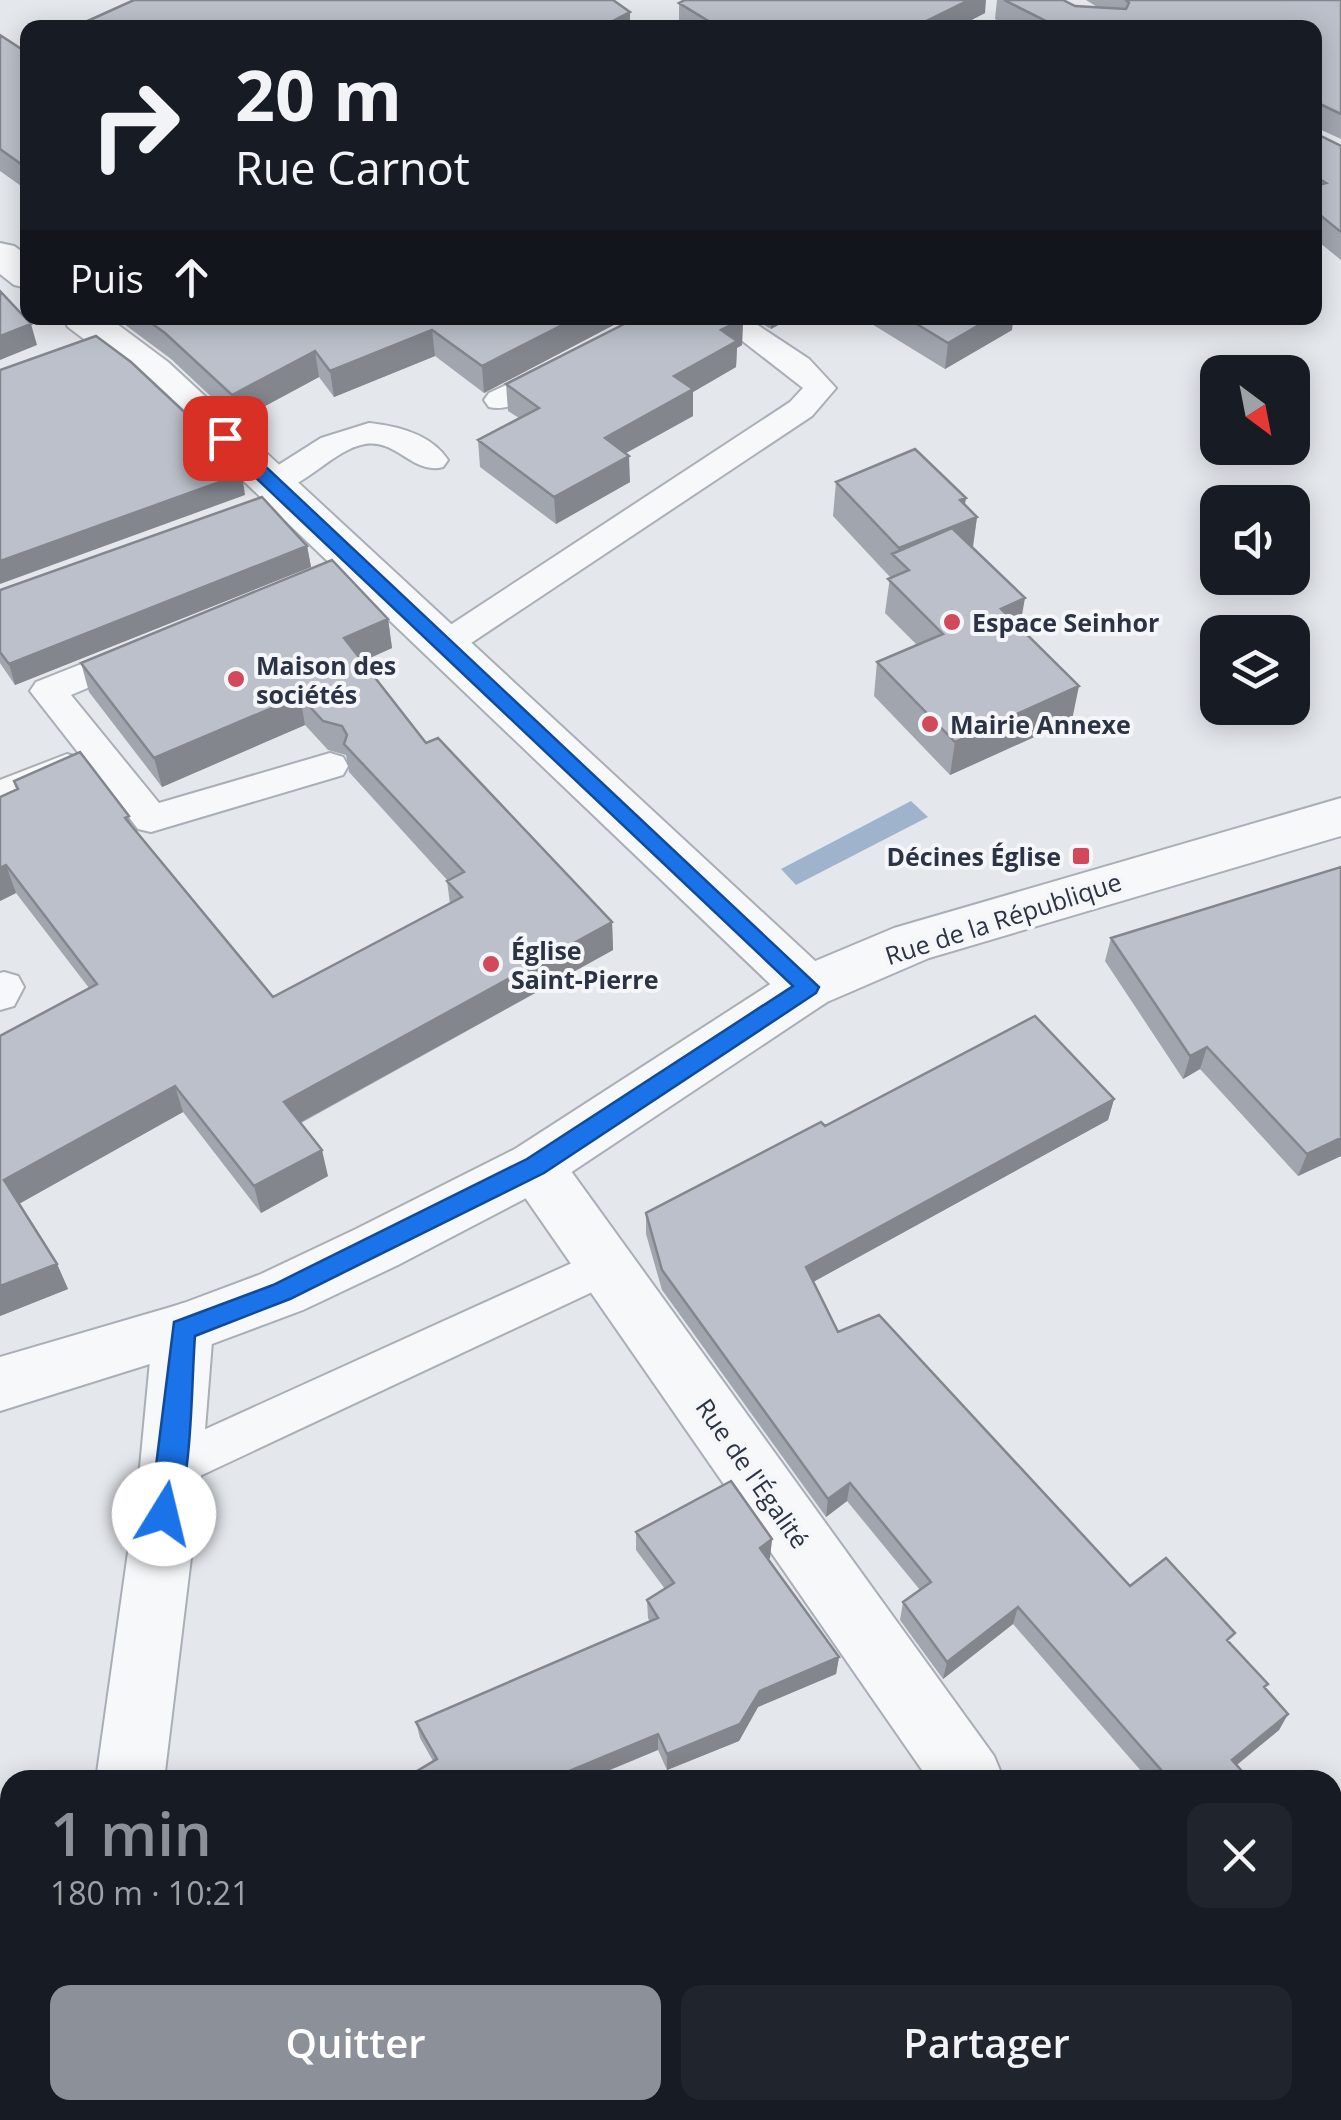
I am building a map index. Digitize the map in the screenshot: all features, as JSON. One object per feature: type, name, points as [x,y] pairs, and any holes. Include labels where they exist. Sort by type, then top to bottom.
[{"type":"street","points":[[87,335],[153,371],[340,571],[444,645],[808,987]]},
{"type":"street","name":"Rue de la République","points":[[0,1384],[183,1329],[282,1292],[536,1166],[808,987],[961,926],[1341,817]]},
{"type":"street","name":"Rue de l'Égalité","points":[[536,1166],[963,1770]]},
{"type":"street","points":[[131,1770],[172,1467],[183,1329]]},
{"type":"lane","points":[[444,645],[801,409],[821,388],[798,366],[738,325]]},
{"type":"lane","points":[[500,400],[586,354]]},
{"type":"lane","points":[[270,496],[344,438],[374,429],[420,449],[432,460]]},
{"type":"lane","points":[[157,646],[48,692],[152,819],[330,766]]},
{"type":"lane","points":[[0,795],[98,754]]},
{"type":"lane","points":[[172,1467],[605,1266]]},
{"type":"water","points":[[911,801],[928,817],[796,885],[781,869]]},
{"type":"building","points":[[134,0],[613,0],[630,12],[614,20],[90,20]]},
{"type":"building","points":[[969,0],[928,20],[707,20],[679,3]]},
{"type":"building","points":[[1004,0],[1063,0],[1075,6],[1126,9],[1126,0],[1341,0],[1341,114],[1322,105],[1322,20],[1044,20]]},
{"type":"building","points":[[0,35],[20,48],[20,163],[0,149]]},
{"type":"building","points":[[1322,136],[1341,146],[1341,232],[1322,217],[1322,184],[1326,183],[1322,180]]},
{"type":"building","points":[[0,291],[20,312],[20,325],[28,325],[0,336]]},
{"type":"building","points":[[154,325],[562,325],[482,366],[432,330],[330,371],[315,351],[232,395]]},
{"type":"building","points":[[622,325],[731,325],[721,330],[737,341],[674,376],[693,389],[605,438],[629,456],[554,497],[478,440],[539,408],[506,384]]},
{"type":"building","points":[[918,325],[979,325],[948,343]]},
{"type":"building","points":[[96,336],[131,362],[194,421],[242,474],[0,561],[0,370]]},
{"type":"building","points":[[915,449],[966,498],[960,500],[977,517],[899,548],[836,482]]},
{"type":"building","points":[[262,497],[307,546],[9,664],[0,652],[0,590]]},
{"type":"building","points":[[952,528],[1025,598],[1001,609],[1079,686],[955,742],[877,662],[943,634],[888,579],[909,570],[892,554]]},
{"type":"building","points":[[332,560],[388,619],[344,638],[426,743],[438,738],[612,922],[284,1102],[322,1150],[254,1186],[175,1086],[4,1180],[57,1264],[0,1286],[0,1036],[97,984],[6,865],[0,868],[0,797],[18,789],[14,781],[80,752],[129,816],[125,818],[273,997],[462,897],[447,881],[464,872],[344,744],[347,735],[342,726],[323,721],[300,696],[154,758],[81,663]]},
{"type":"building","points":[[1341,867],[1341,1138],[1307,1154],[1207,1047],[1190,1056],[1111,938]]},
{"type":"building","points":[[1035,1016],[1114,1099],[806,1267],[838,1332],[879,1315],[1130,1586],[1166,1558],[1235,1633],[1227,1640],[1268,1684],[1264,1687],[1288,1714],[1232,1760],[1241,1770],[1161,1770],[1018,1607],[947,1662],[903,1602],[931,1582],[850,1483],[828,1499],[662,1270],[646,1213],[821,1122],[825,1126]]},
{"type":"building","points":[[731,1481],[772,1539],[760,1548],[839,1657],[760,1691],[740,1724],[667,1754],[658,1734],[572,1770],[419,1770],[437,1759],[416,1722],[658,1618],[647,1600],[674,1583],[636,1532]]},
{"type":"place","name":"Espace Seinhor","points":[[952,622]]},
{"type":"place","name":"Maison des sociétés","points":[[236,679]]},
{"type":"place","name":"Mairie Annexe","points":[[930,724]]},
{"type":"place","name":"Décines Église","points":[[1081,856]]},
{"type":"place","name":"Église Saint-Pierre","points":[[491,964]]},
{"type":"route","points":[[164,1514],[172,1467],[183,1329],[282,1292],[536,1166],[808,987],[225,438]]}]
